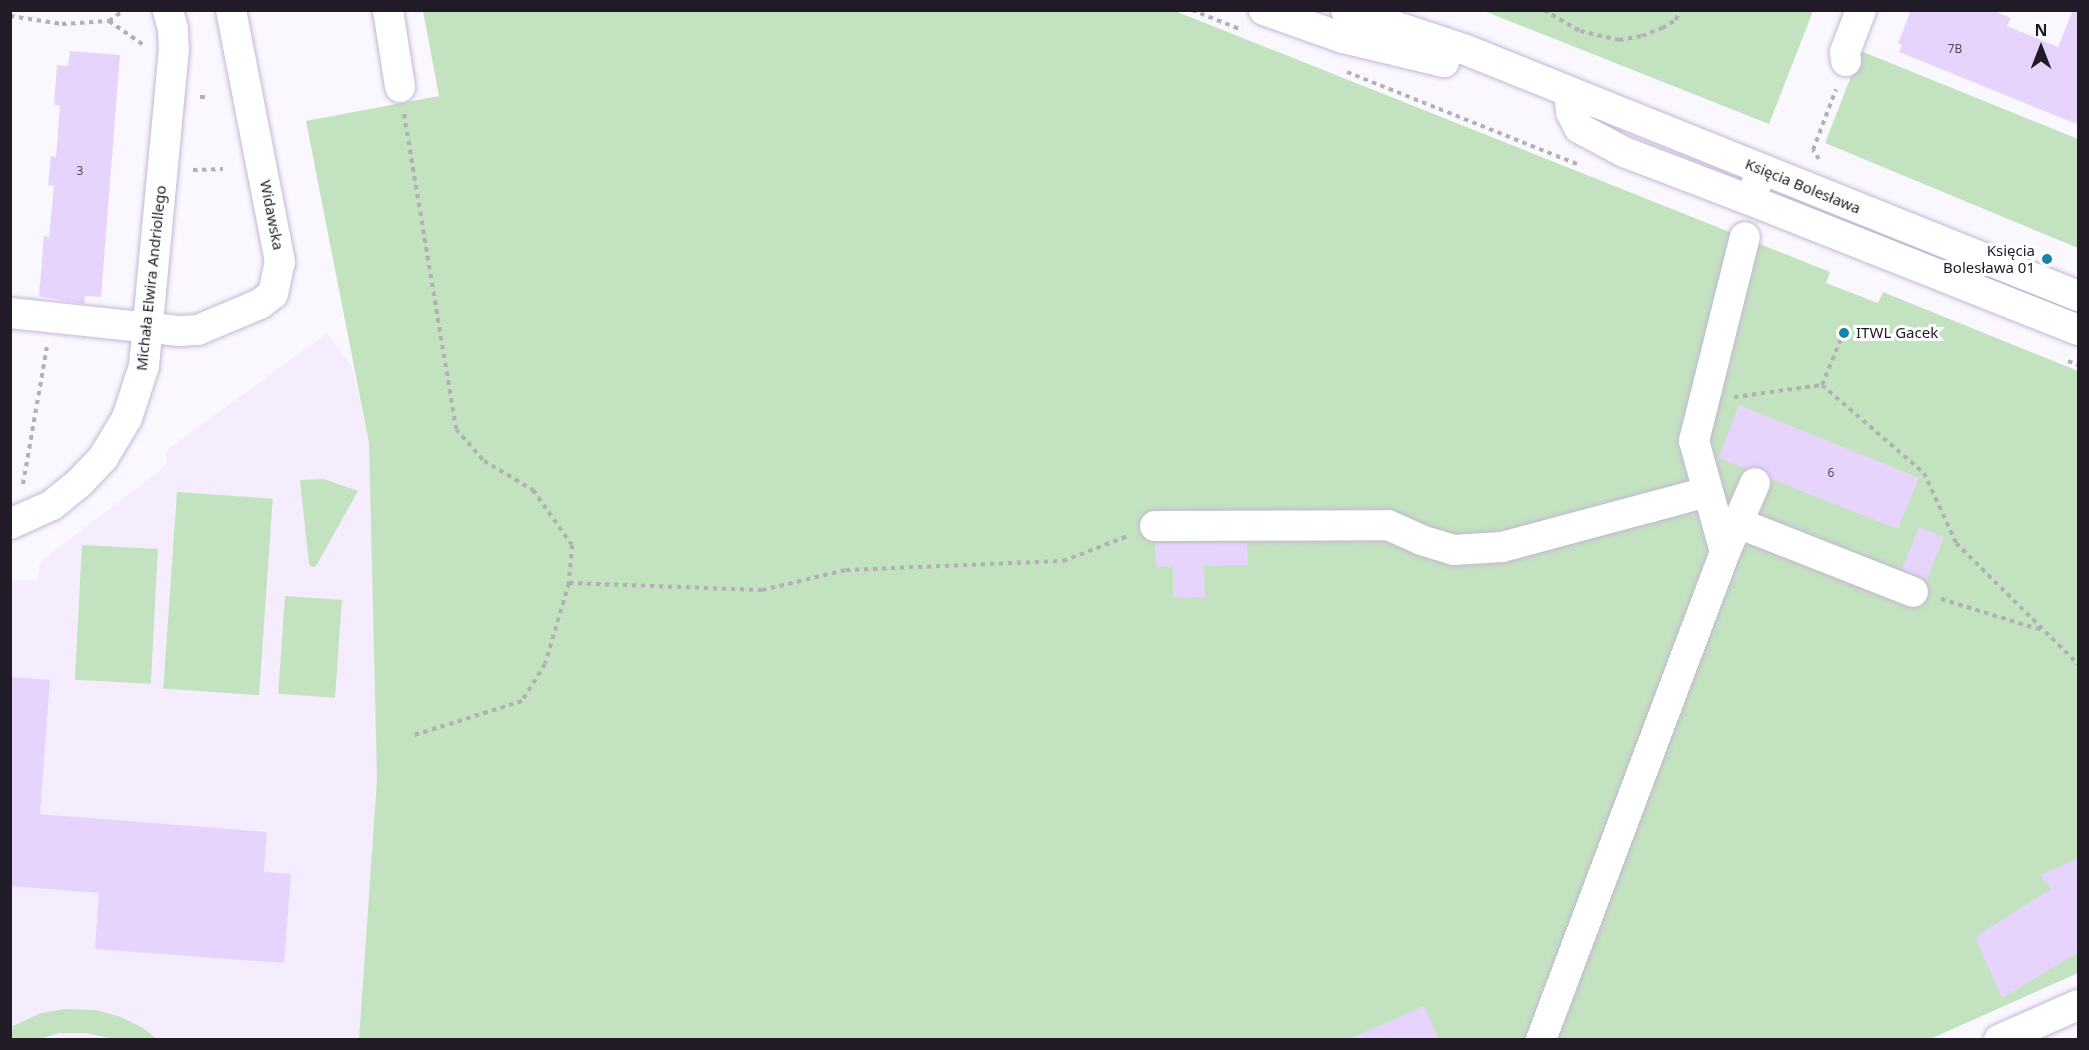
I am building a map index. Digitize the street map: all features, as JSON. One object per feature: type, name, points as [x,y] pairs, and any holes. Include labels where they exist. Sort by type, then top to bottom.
[{"type":"street","name":"Michała Elwira Andriollego","points":[[15,522],[52,505],[80,482],[103,458],[127,418],[136,393],[144,366],[172,65],[173,29],[168,10]]},
{"type":"street","name":"Widawska","points":[[10,313],[148,328],[198,330],[260,304],[273,294],[278,281],[280,262],[231,10]]},
{"type":"street","points":[[388,10],[401,95]]},
{"type":"street","name":"Księcia Bolesława","points":[[1264,10],[1343,38],[1489,72],[1527,75]]},
{"type":"street","name":"Księcia Bolesława","points":[[1346,10],[1466,50],[2079,296]]},
{"type":"street","points":[[1846,61],[1845,52],[1861,10]]},
{"type":"street","points":[[1569,92],[1571,112],[1580,128],[1624,152],[2079,330]]},
{"type":"street","points":[[1750,200],[1762,170]]},
{"type":"street","points":[[1725,552],[1694,441],[1745,237]]},
{"type":"street","points":[[1541,1040],[1725,552],[1755,483]]},
{"type":"street","points":[[1155,526],[1388,525],[1420,540],[1454,550],[1502,547],[1707,492]]},
{"type":"street","points":[[1738,522],[1913,592]]},
{"type":"street","points":[[2000,1040],[2079,1005]]},
{"type":"path","points":[[10,16],[62,24],[109,21],[124,10]]},
{"type":"path","points":[[1544,10],[1580,32],[1619,40],[1642,36],[1662,28],[1676,20],[1679,10]]},
{"type":"path","points":[[109,21],[172,65]]},
{"type":"path","points":[[1813,150],[1846,61]]},
{"type":"path","points":[[401,95],[456,429],[483,460],[532,490],[572,545],[569,583],[545,664],[522,701],[414,735]]},
{"type":"path","points":[[15,522],[19,511],[52,317]]},
{"type":"path","points":[[1822,385],[1841,339]]},
{"type":"path","points":[[1704,402],[1822,385],[1924,473],[1956,543],[2079,664]]},
{"type":"path","points":[[569,583],[762,590],[846,570],[1063,561],[1155,526]]},
{"type":"path","points":[[1913,592],[2043,630]]},
{"type":"shaded area","points":[[327,333],[352,367],[369,443],[377,779],[359,1039],[11,1039],[10,580],[37,581],[40,562],[166,466],[167,450]]},
{"type":"green space","points":[[423,11],[1175,11],[1830,272],[1826,283],[1878,303],[1883,292],[2078,371],[2078,973],[1928,1040],[359,1039],[377,779],[369,443],[306,121],[439,96]]},
{"type":"green space","points":[[1484,11],[1813,11],[1769,124]]},
{"type":"green space","points":[[1861,51],[2078,139],[2078,248],[1825,143]]},
{"type":"green space","points":[[324,479],[358,491],[316,566],[312,567],[309,564],[300,480]]},
{"type":"green space","points":[[177,492],[273,499],[259,695],[163,689]]},
{"type":"green space","points":[[82,545],[158,549],[151,684],[75,680]]},
{"type":"green space","points":[[285,596],[342,600],[335,698],[278,694]]},
{"type":"green space","points":[[65,1009],[96,1010],[121,1017],[143,1028],[157,1039],[113,1039],[87,1033],[59,1033],[39,1039],[11,1039],[13,1026],[41,1013]]},
{"type":"building","points":[[1911,10],[1992,10],[2011,18],[2007,26],[2058,47],[2073,10],[2079,10],[2079,125],[1899,52],[1902,45],[1898,43]]},
{"type":"building","points":[[70,51],[120,55],[101,297],[85,296],[84,304],[39,296],[44,236],[49,237],[54,186],[48,185],[51,156],[56,157],[60,106],[54,105],[57,65],[68,66]]},
{"type":"building","points":[[1739,405],[1919,478],[1898,529],[1771,479],[1761,467],[1746,469],[1719,458]]},
{"type":"building","points":[[1919,527],[1944,537],[1927,580],[1902,570]]},
{"type":"building","points":[[1155,543],[1247,543],[1248,565],[1204,566],[1205,597],[1173,598],[1173,566],[1156,567]]},
{"type":"building","points":[[10,677],[50,680],[40,814],[267,832],[264,872],[291,874],[284,963],[95,949],[99,893],[10,886]]},
{"type":"building","points":[[2079,858],[2079,952],[2002,998],[1975,937],[2051,889],[2040,875]]},
{"type":"building","points":[[1424,1006],[1439,1040],[1347,1040]]},
{"type":"place","name":"Księcia Bolesława 01","points":[[2047,259]]},
{"type":"place","name":"ITWL Gacek","points":[[1844,333]]}]
